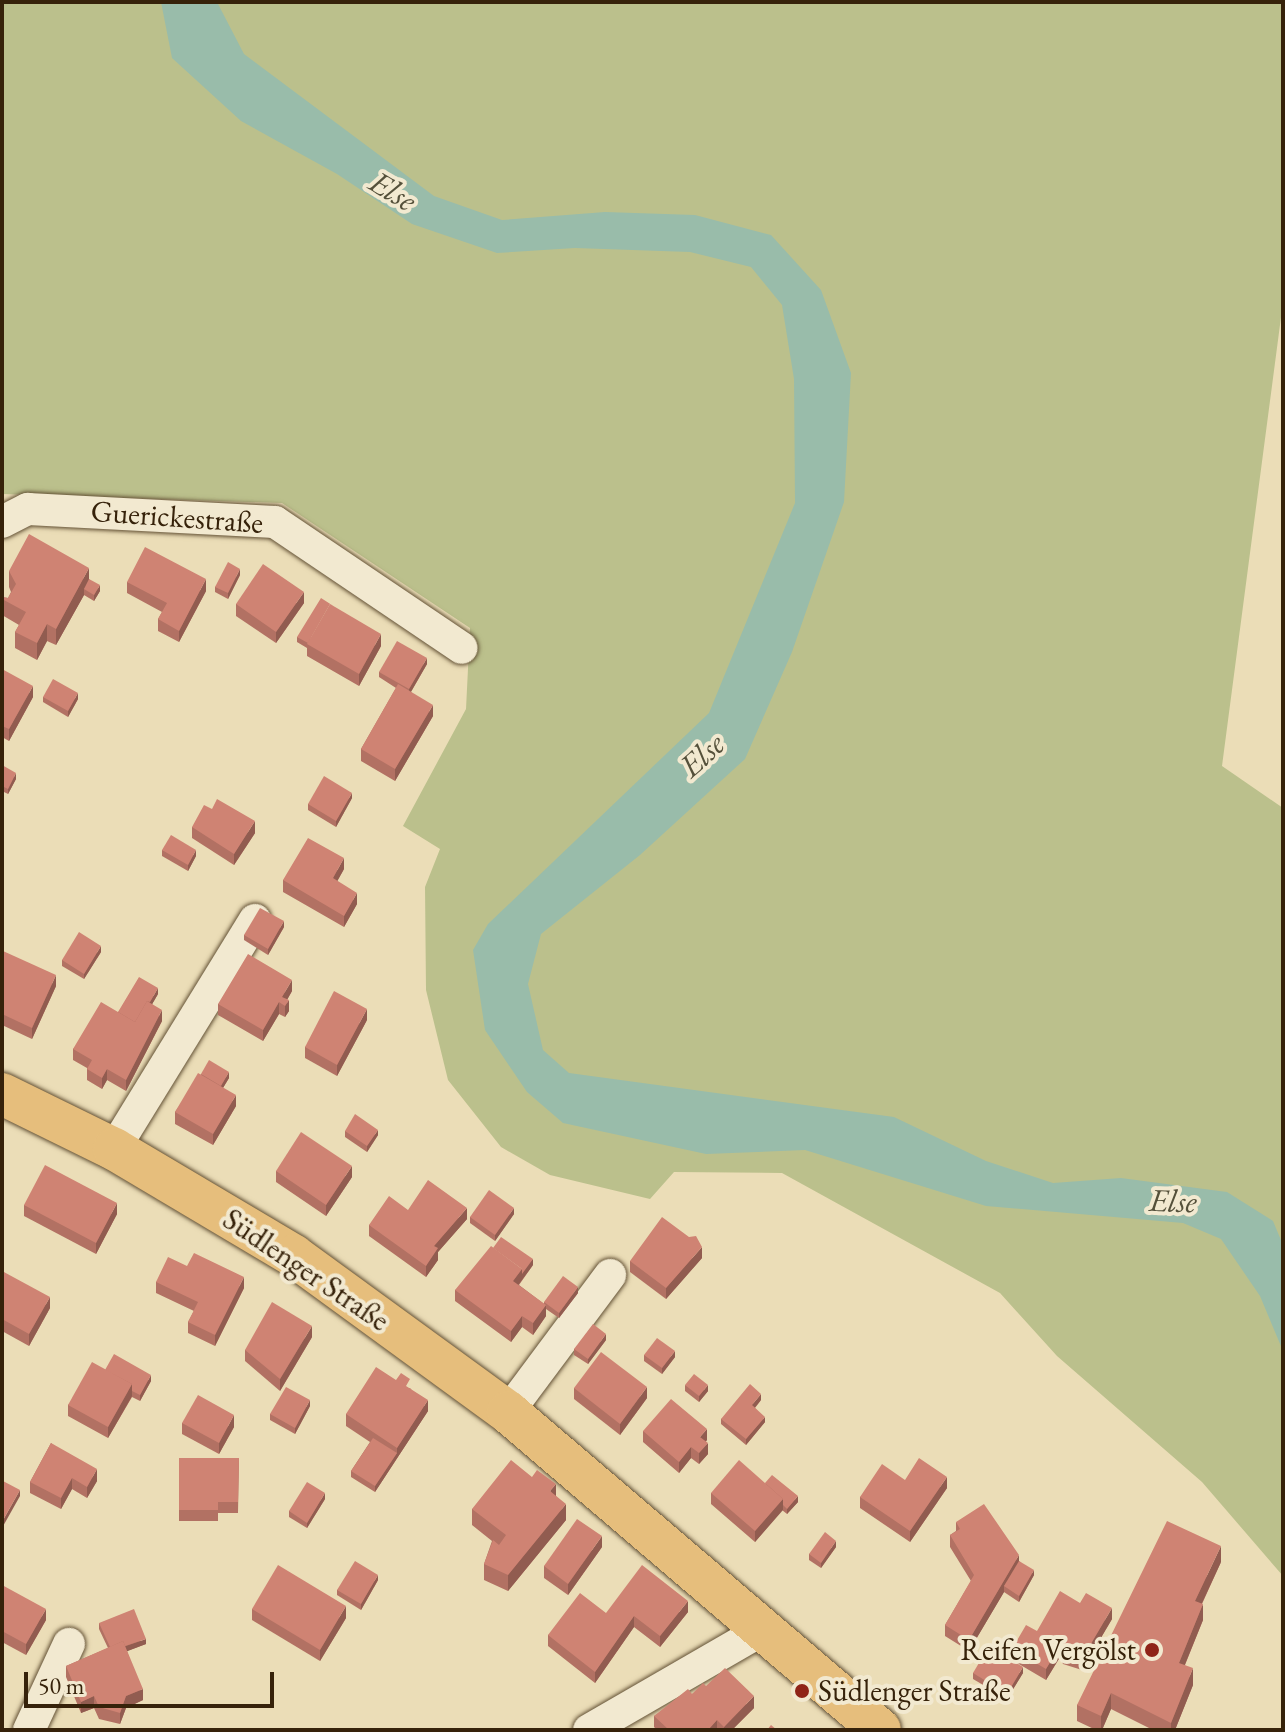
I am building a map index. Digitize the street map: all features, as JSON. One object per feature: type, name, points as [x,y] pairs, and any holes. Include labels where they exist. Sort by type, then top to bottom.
[{"type":"main road","name":"Südlenger Straße","points":[[2,1094],[114,1149],[294,1256],[508,1412],[880,1730]]},
{"type":"street","name":"Guerickestraße","points":[[2,522],[28,509],[275,522],[462,648]]},
{"type":"street","points":[[114,1149],[255,920]]},
{"type":"street","points":[[508,1412],[610,1275]]},
{"type":"street","points":[[610,1725],[762,1630]]},
{"type":"street","points":[[29,1730],[69,1644]]},
{"type":"green space","points":[[2,2],[1283,2],[1283,302],[1222,766],[1283,808],[1283,1576],[1202,1482],[1057,1356],[1000,1293],[782,1173],[674,1172],[650,1199],[550,1175],[501,1147],[448,1080],[426,990],[425,887],[440,849],[403,826],[466,709],[470,628],[282,503],[2,494]]},
{"type":"water","name":"Else","points":[[161,2],[217,2],[244,54],[434,196],[502,220],[605,212],[695,215],[771,235],[821,290],[851,373],[844,502],[792,652],[745,759],[640,855],[541,934],[528,984],[543,1050],[569,1073],[894,1117],[986,1161],[1053,1183],[1121,1178],[1227,1192],[1273,1221],[1283,1245],[1283,1351],[1260,1296],[1221,1239],[1183,1223],[986,1206],[805,1150],[706,1154],[563,1123],[527,1092],[485,1030],[473,950],[488,924],[709,713],[795,503],[794,379],[782,305],[751,267],[690,252],[575,248],[497,253],[412,224],[337,174],[241,121],[172,58]]},
{"type":"building","points":[[29,534],[89,568],[56,629],[47,624],[37,643],[15,632],[26,612],[2,599],[8,598],[16,584],[9,571]]},
{"type":"building","points":[[145,547],[206,579],[179,631],[158,619],[167,603],[127,582]]},
{"type":"building","points":[[228,562],[240,569],[228,593],[215,587]]},
{"type":"building","points":[[263,564],[304,592],[276,632],[236,604]]},
{"type":"building","points":[[89,579],[100,585],[94,595],[84,589]]},
{"type":"building","points":[[321,598],[335,607],[330,604],[308,643],[297,637]]},
{"type":"building","points":[[330,604],[381,634],[359,674],[307,644]]},
{"type":"building","points":[[397,641],[427,658],[409,689],[379,672]]},
{"type":"building","points":[[2,669],[33,686],[9,729],[2,726]]},
{"type":"building","points":[[53,679],[78,693],[68,711],[43,697]]},
{"type":"building","points":[[398,684],[433,705],[395,769],[361,749]]},
{"type":"building","points":[[2,765],[16,773],[8,789],[2,786]]},
{"type":"building","points":[[324,776],[352,793],[336,821],[308,804]]},
{"type":"building","points":[[217,799],[255,821],[234,854],[192,827],[204,805],[212,809]]},
{"type":"building","points":[[171,835],[196,850],[188,865],[162,850]]},
{"type":"building","points":[[308,838],[344,858],[333,878],[357,893],[344,916],[283,880]]},
{"type":"building","points":[[260,908],[284,921],[268,949],[244,935]]},
{"type":"building","points":[[79,932],[101,946],[84,974],[62,960]]},
{"type":"building","points":[[3,951],[56,975],[32,1028],[2,1014]]},
{"type":"building","points":[[248,954],[292,980],[282,997],[289,1000],[285,1006],[279,1002],[263,1030],[218,1004]]},
{"type":"building","points":[[139,977],[158,988],[135,1022],[118,1012]]},
{"type":"building","points":[[334,991],[367,1009],[337,1065],[305,1047]]},
{"type":"building","points":[[147,1001],[162,1010],[126,1080],[107,1069],[102,1078],[87,1069],[92,1060],[73,1049],[101,1002],[135,1022]]},
{"type":"building","points":[[209,1060],[229,1072],[221,1086],[201,1074]]},
{"type":"building","points":[[198,1073],[236,1095],[213,1134],[175,1112]]},
{"type":"building","points":[[355,1114],[378,1130],[367,1146],[345,1131]]},
{"type":"building","points":[[301,1132],[352,1166],[326,1205],[276,1171]]},
{"type":"building","points":[[45,1165],[117,1203],[96,1243],[24,1205]]},
{"type":"building","points":[[428,1180],[467,1208],[434,1246],[438,1248],[426,1266],[369,1225],[389,1196],[408,1210]]},
{"type":"building","points":[[489,1190],[514,1208],[495,1235],[470,1217]]},
{"type":"building","points":[[662,1217],[689,1237],[696,1236],[702,1247],[666,1288],[630,1261]]},
{"type":"building","points":[[501,1237],[533,1259],[522,1274],[522,1269],[493,1248]]},
{"type":"building","points":[[491,1246],[522,1269],[513,1281],[546,1305],[533,1323],[522,1316],[511,1331],[455,1290]]},
{"type":"building","points":[[194,1253],[244,1277],[215,1335],[188,1322],[198,1302],[156,1282],[168,1257],[187,1266]]},
{"type":"building","points":[[2,1271],[50,1297],[29,1334],[2,1319]]},
{"type":"building","points":[[563,1276],[578,1287],[559,1313],[544,1302]]},
{"type":"building","points":[[272,1302],[312,1326],[280,1379],[245,1350]]},
{"type":"building","points":[[593,1324],[606,1334],[588,1359],[574,1349]]},
{"type":"building","points":[[657,1338],[675,1351],[662,1368],[644,1355]]},
{"type":"building","points":[[601,1352],[647,1387],[620,1424],[574,1388]]},
{"type":"building","points":[[114,1354],[151,1375],[140,1395],[132,1391],[132,1384],[105,1370]]},
{"type":"building","points":[[92,1362],[132,1384],[108,1427],[68,1405]]},
{"type":"building","points":[[376,1367],[396,1380],[401,1373],[410,1379],[406,1386],[428,1400],[397,1448],[346,1414]]},
{"type":"building","points":[[694,1374],[708,1385],[699,1396],[685,1385]]},
{"type":"building","points":[[750,1384],[761,1394],[752,1405],[765,1417],[746,1439],[721,1419]]},
{"type":"building","points":[[286,1387],[310,1400],[295,1428],[270,1414]]},
{"type":"building","points":[[198,1395],[234,1415],[219,1443],[182,1423]]},
{"type":"building","points":[[671,1399],[707,1429],[700,1437],[708,1443],[699,1453],[691,1447],[679,1462],[643,1431]]},
{"type":"building","points":[[373,1438],[397,1453],[375,1486],[351,1471]]},
{"type":"building","points":[[51,1443],[97,1469],[87,1487],[72,1478],[61,1498],[30,1482]]},
{"type":"building","points":[[179,1458],[239,1458],[238,1502],[218,1502],[218,1510],[179,1510]]},
{"type":"building","points":[[919,1458],[947,1477],[910,1531],[860,1497],[882,1464],[905,1480]]},
{"type":"building","points":[[511,1460],[532,1477],[537,1470],[556,1484],[550,1491],[566,1504],[508,1575],[484,1564],[493,1540],[499,1545],[506,1535],[472,1509]]},
{"type":"building","points":[[739,1460],[783,1499],[755,1531],[711,1493]]},
{"type":"building","points":[[772,1475],[798,1496],[787,1509],[783,1499],[765,1483]]},
{"type":"building","points":[[307,1482],[325,1493],[307,1523],[289,1511]]},
{"type":"building","points":[[2,1483],[20,1490],[2,1522]]},
{"type":"building","points":[[984,1504],[1019,1555],[969,1640],[945,1625],[974,1575],[950,1535],[960,1529],[956,1522]]},
{"type":"building","points":[[577,1519],[602,1536],[568,1584],[544,1566]]},
{"type":"building","name":"Reifen Vergölst","points":[[1167,1521],[1221,1546],[1195,1601],[1203,1604],[1179,1663],[1193,1668],[1171,1723],[1111,1693],[1101,1716],[1077,1705]]},
{"type":"building","points":[[825,1532],[836,1541],[821,1563],[809,1554]]},
{"type":"building","points":[[355,1561],[378,1575],[361,1604],[337,1590]]},
{"type":"building","points":[[1019,1561],[1034,1570],[1019,1596],[1004,1586]]},
{"type":"building","points":[[278,1565],[346,1606],[320,1650],[252,1609]]},
{"type":"building","points":[[642,1565],[688,1601],[660,1636],[634,1616],[595,1672],[548,1635],[580,1593],[606,1613]]},
{"type":"building","points":[[2,1585],[46,1609],[26,1644],[2,1631]]},
{"type":"building","points":[[1060,1591],[1080,1603],[1086,1593],[1112,1608],[1082,1659],[1063,1653],[1060,1646],[1046,1669],[1012,1649],[1026,1625],[1037,1631]]},
{"type":"building","points":[[134,1609],[146,1639],[125,1646],[123,1641],[110,1647],[99,1623]]},
{"type":"building","points":[[123,1641],[143,1689],[126,1696],[120,1713],[99,1707],[94,1696],[81,1702],[66,1666]]},
{"type":"building","points":[[989,1646],[1023,1667],[1007,1694],[973,1673]]},
{"type":"building","points":[[725,1668],[754,1696],[724,1727],[717,1720],[708,1730],[669,1730],[654,1716],[688,1689],[692,1694],[703,1683],[706,1686]]},
{"type":"place","name":"Reifen Vergölst","points":[[1152,1650]]},
{"type":"place","name":"Südlenger Straße","points":[[802,1691]]}]
